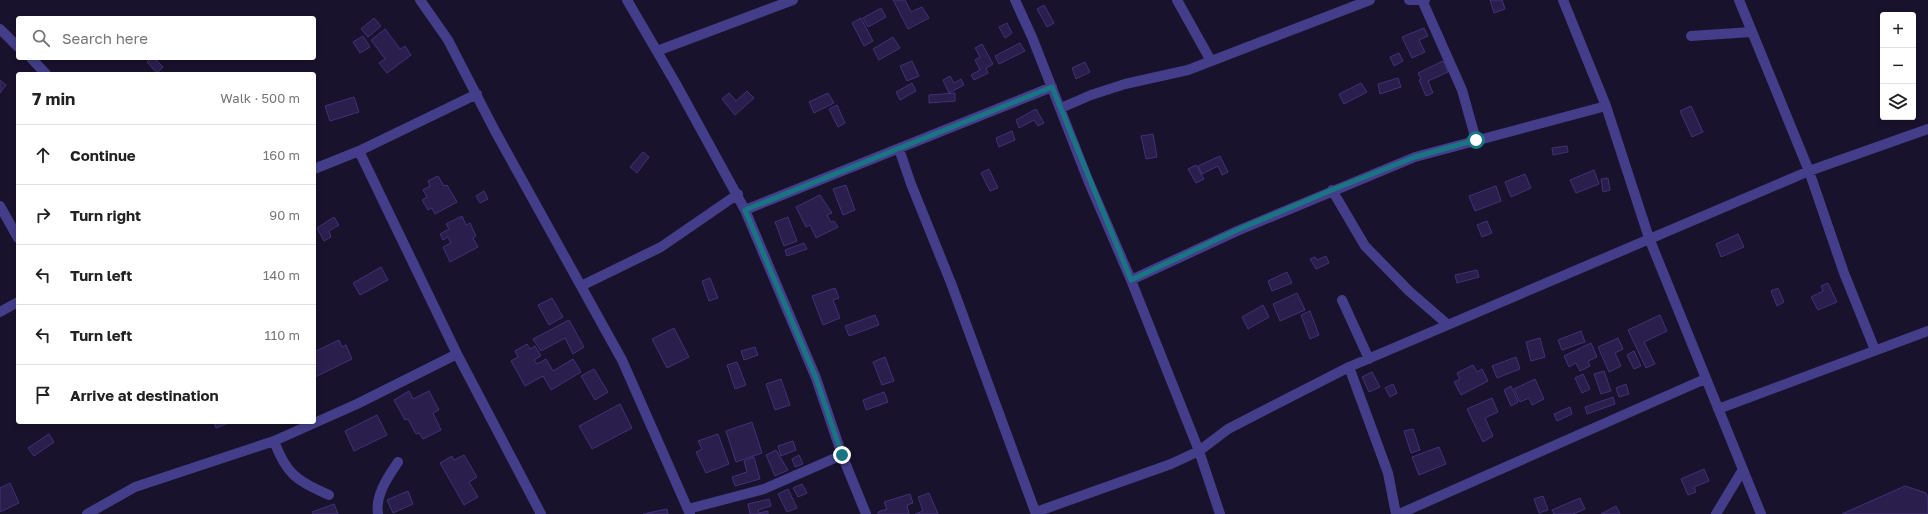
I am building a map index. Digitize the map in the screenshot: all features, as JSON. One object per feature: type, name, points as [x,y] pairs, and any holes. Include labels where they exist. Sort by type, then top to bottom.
[{"type":"street","points":[[420,0],[448,40],[622,360],[689,512],[764,489],[842,455]]},
{"type":"street","points":[[627,0],[738,194],[816,378],[842,455],[866,514]]},
{"type":"street","points":[[657,51],[793,0]]},
{"type":"street","points":[[1015,0],[1131,280],[1199,451],[1220,514]]},
{"type":"street","points":[[1177,0],[1211,61]]},
{"type":"street","points":[[1061,108],[1091,95],[1125,84],[1188,70],[1370,0]]},
{"type":"street","points":[[1409,0],[1425,0]]},
{"type":"street","points":[[1422,0],[1462,90],[1476,140]]},
{"type":"street","points":[[1563,0],[1606,106],[1649,238],[1742,471],[1761,514]]},
{"type":"street","points":[[1739,0],[1808,171],[1844,272],[1875,350]]},
{"type":"street","points":[[0,29],[16,45]]},
{"type":"street","points":[[1691,36],[1751,32]]},
{"type":"street","points":[[33,60],[44,72]]},
{"type":"street","points":[[745,210],[1052,87]]},
{"type":"street","points":[[316,168],[359,151],[477,94]]},
{"type":"street","points":[[1131,280],[1237,230],[1415,157],[1606,106]]},
{"type":"street","points":[[899,149],[911,184],[951,283],[1036,513],[1171,464],[1199,451],[1228,429],[1349,368],[1447,324],[1808,171],[1928,129]]},
{"type":"street","points":[[359,151],[457,354],[541,514]]},
{"type":"street","points":[[1332,190],[1365,246],[1409,291],[1447,324]]},
{"type":"street","points":[[581,286],[661,247],[738,194]]},
{"type":"street","points":[[0,206],[16,234]]},
{"type":"street","points":[[1342,300],[1369,359]]},
{"type":"street","points":[[0,312],[16,303]]},
{"type":"street","points":[[1718,410],[1928,331]]},
{"type":"street","points":[[316,422],[357,404],[457,354]]},
{"type":"street","points":[[1349,368],[1388,474],[1398,514],[1705,379]]},
{"type":"street","points":[[87,514],[135,487],[274,441],[312,424]]},
{"type":"street","points":[[274,441],[284,465],[290,473],[305,484],[329,495]]},
{"type":"street","points":[[378,514],[377,505],[380,494],[398,462]]},
{"type":"street","points":[[1716,514],[1742,471]]},
{"type":"building","points":[[893,0],[905,0],[911,12],[922,7],[929,18],[908,29]]},
{"type":"building","points":[[1490,0],[1502,0],[1505,9],[1494,13]]},
{"type":"building","points":[[1044,5],[1054,23],[1047,27],[1037,9]]},
{"type":"building","points":[[881,8],[886,17],[868,27],[863,18]]},
{"type":"building","points":[[374,18],[381,26],[368,37],[361,29]]},
{"type":"building","points":[[861,18],[873,41],[864,46],[852,23]]},
{"type":"building","points":[[1007,23],[1012,33],[1005,38],[999,27]]},
{"type":"building","points":[[1424,28],[1428,36],[1419,40],[1425,52],[1412,58],[1402,37]]},
{"type":"building","points":[[385,29],[400,49],[405,46],[411,55],[387,73],[379,63],[385,59],[371,40]]},
{"type":"building","points":[[363,36],[370,47],[360,53],[353,42]]},
{"type":"building","points":[[893,37],[900,48],[879,60],[873,49]]},
{"type":"building","points":[[1020,43],[1025,51],[999,64],[995,56]]},
{"type":"building","points":[[982,44],[993,64],[986,68],[988,73],[974,80],[971,75],[980,70],[975,60],[980,57],[975,48]]},
{"type":"building","points":[[1399,53],[1403,61],[1394,66],[1390,57]]},
{"type":"building","points":[[149,60],[156,60],[163,67],[156,72],[147,62]]},
{"type":"building","points":[[912,61],[919,76],[907,81],[900,66]]},
{"type":"building","points":[[1443,61],[1448,72],[1428,81],[1433,93],[1426,96],[1419,80],[1421,79],[1418,73]]},
{"type":"building","points":[[1085,62],[1090,72],[1076,79],[1072,68]]},
{"type":"building","points":[[950,76],[954,83],[961,79],[964,85],[949,93],[943,80]]},
{"type":"building","points":[[1398,78],[1401,87],[1380,94],[1378,84]]},
{"type":"building","points":[[0,80],[6,85],[0,93]]},
{"type":"building","points":[[912,83],[916,91],[900,100],[896,92]]},
{"type":"building","points":[[1361,83],[1367,92],[1344,104],[1339,94]]},
{"type":"building","points":[[747,91],[754,98],[735,115],[722,99],[729,93],[736,101]]},
{"type":"building","points":[[828,93],[834,103],[814,113],[809,102]]},
{"type":"building","points":[[955,93],[955,101],[929,103],[929,95]]},
{"type":"building","points":[[354,97],[359,112],[330,121],[325,106]]},
{"type":"building","points":[[837,105],[845,123],[838,127],[829,109]]},
{"type":"building","points":[[1691,106],[1703,132],[1692,137],[1680,111]]},
{"type":"building","points":[[1036,109],[1044,123],[1038,126],[1034,120],[1019,128],[1016,120]]},
{"type":"building","points":[[1012,131],[1015,140],[999,147],[996,138]]},
{"type":"building","points":[[1153,134],[1157,157],[1146,159],[1141,136]]},
{"type":"building","points":[[1567,146],[1568,152],[1553,155],[1552,148]]},
{"type":"building","points":[[643,152],[649,157],[637,173],[630,167]]},
{"type":"building","points":[[1220,156],[1228,172],[1222,175],[1218,166],[1202,174],[1198,166]]},
{"type":"building","points":[[1196,165],[1204,179],[1196,183],[1188,169]]},
{"type":"building","points":[[989,169],[998,188],[990,191],[981,173]]},
{"type":"building","points":[[1594,170],[1599,184],[1576,193],[1570,180]]},
{"type":"building","points":[[1525,174],[1531,188],[1511,197],[1505,182]]},
{"type":"building","points":[[438,176],[444,186],[447,185],[457,202],[435,214],[432,208],[428,210],[422,200],[427,197],[423,190],[430,186],[428,181]]},
{"type":"building","points":[[1608,178],[1610,190],[1603,192],[1601,179]]},
{"type":"building","points":[[846,185],[855,210],[843,215],[833,189]]},
{"type":"building","points":[[1496,186],[1501,201],[1475,211],[1469,196]]},
{"type":"building","points":[[484,191],[488,199],[480,203],[476,196]]},
{"type":"building","points":[[820,195],[832,213],[827,215],[831,222],[834,221],[838,227],[816,238],[810,225],[806,227],[796,207]]},
{"type":"building","points":[[462,216],[466,225],[470,223],[476,236],[473,238],[478,247],[450,262],[443,247],[451,243],[448,237],[443,240],[440,234],[449,229],[446,224]]},
{"type":"building","points":[[334,217],[339,225],[329,231],[331,237],[324,241],[317,228]]},
{"type":"building","points":[[788,217],[797,241],[784,246],[775,222]]},
{"type":"building","points":[[1487,221],[1492,233],[1482,237],[1477,225]]},
{"type":"building","points":[[1738,234],[1744,247],[1721,257],[1716,244]]},
{"type":"building","points":[[804,243],[807,249],[787,256],[785,250]]},
{"type":"building","points":[[1326,256],[1329,263],[1316,269],[1310,259],[1315,257],[1317,260]]},
{"type":"building","points":[[381,267],[388,280],[360,295],[353,283]]},
{"type":"building","points":[[1477,270],[1479,277],[1457,283],[1455,275]]},
{"type":"building","points":[[1287,272],[1292,283],[1272,291],[1268,281]]},
{"type":"building","points":[[710,278],[718,298],[709,301],[702,281]]},
{"type":"building","points":[[1828,283],[1837,302],[1818,310],[1811,297],[1823,291],[1821,286]]},
{"type":"building","points":[[835,288],[839,298],[833,300],[840,318],[823,325],[812,296]]},
{"type":"building","points":[[1778,288],[1784,302],[1777,306],[1771,291]]},
{"type":"building","points":[[1297,293],[1305,310],[1280,321],[1273,304]]},
{"type":"building","points":[[552,298],[563,317],[549,325],[538,305]]},
{"type":"building","points":[[1263,305],[1269,317],[1248,329],[1242,317]]},
{"type":"building","points":[[1310,311],[1319,335],[1310,339],[1301,315]]},
{"type":"building","points":[[875,315],[879,325],[849,336],[845,326]]},
{"type":"building","points":[[1660,315],[1667,331],[1644,342],[1655,364],[1646,368],[1628,330]]},
{"type":"building","points":[[569,320],[584,347],[573,354],[565,338],[541,351],[533,339]]},
{"type":"building","points":[[674,328],[689,357],[667,368],[652,339]]},
{"type":"building","points":[[1581,331],[1585,342],[1562,350],[1558,340]]},
{"type":"building","points":[[1540,338],[1545,357],[1531,361],[1526,342]]},
{"type":"building","points":[[1618,338],[1623,349],[1615,353],[1621,366],[1609,372],[1598,347]]},
{"type":"building","points":[[339,340],[342,347],[346,345],[352,359],[316,377],[316,351]]},
{"type":"building","points":[[1591,343],[1597,357],[1588,361],[1590,366],[1580,371],[1576,363],[1569,367],[1564,356]]},
{"type":"building","points":[[527,344],[530,349],[535,346],[541,356],[534,360],[537,364],[546,359],[553,371],[573,359],[581,372],[551,390],[543,376],[525,386],[511,361],[518,357],[515,351]]},
{"type":"building","points":[[755,347],[758,355],[744,360],[741,351]]},
{"type":"building","points":[[1634,351],[1641,366],[1634,369],[1627,355]]},
{"type":"building","points":[[885,357],[894,381],[882,385],[873,362]]},
{"type":"building","points":[[1516,357],[1520,369],[1497,378],[1492,366]]},
{"type":"building","points":[[737,362],[746,385],[735,389],[727,365]]},
{"type":"building","points":[[1473,365],[1477,372],[1482,369],[1488,381],[1461,395],[1454,382],[1460,379],[1457,373]]},
{"type":"building","points":[[594,369],[608,392],[595,400],[581,376]]},
{"type":"building","points":[[1604,371],[1611,391],[1601,394],[1594,374]]},
{"type":"building","points":[[1372,372],[1380,387],[1369,392],[1362,377]]},
{"type":"building","points":[[1583,374],[1590,389],[1582,393],[1575,378]]},
{"type":"building","points":[[781,379],[790,405],[775,410],[766,384]]},
{"type":"building","points":[[1535,379],[1544,399],[1532,405],[1529,398],[1520,402],[1514,389]]},
{"type":"building","points":[[1393,384],[1397,393],[1390,397],[1385,388]]},
{"type":"building","points":[[1626,384],[1629,394],[1619,397],[1616,388]]},
{"type":"building","points":[[1511,386],[1518,402],[1511,406],[1504,390]]},
{"type":"building","points":[[409,391],[413,399],[429,391],[439,410],[433,413],[441,430],[423,439],[419,433],[416,434],[408,419],[405,420],[394,400]]},
{"type":"building","points":[[884,392],[888,402],[866,410],[863,400]]},
{"type":"building","points":[[1613,397],[1615,404],[1587,414],[1585,407]]},
{"type":"building","points":[[1492,398],[1498,412],[1485,418],[1493,436],[1483,442],[1467,409]]},
{"type":"building","points":[[620,404],[632,428],[592,449],[579,426]]},
{"type":"building","points":[[1570,407],[1572,414],[1557,421],[1554,414]]},
{"type":"building","points":[[377,415],[387,435],[354,451],[345,431]]},
{"type":"building","points":[[752,422],[762,453],[736,462],[726,431]]},
{"type":"building","points":[[214,424],[226,424],[216,428]]},
{"type":"building","points":[[1413,429],[1420,450],[1411,453],[1404,431]]},
{"type":"building","points":[[49,434],[54,442],[34,456],[28,448]]},
{"type":"building","points":[[718,434],[729,464],[706,473],[696,452],[702,449],[698,441]]},
{"type":"building","points":[[793,441],[796,450],[781,456],[778,446]]},
{"type":"building","points":[[1439,447],[1446,464],[1419,475],[1412,457]]},
{"type":"building","points":[[776,450],[788,470],[775,476],[766,455]]},
{"type":"building","points":[[464,455],[477,477],[469,482],[478,497],[464,505],[440,463],[452,456],[454,460]]},
{"type":"building","points":[[799,455],[803,464],[795,467],[792,459]]},
{"type":"building","points":[[754,457],[760,479],[735,486],[732,477],[747,472],[744,461]]},
{"type":"building","points":[[1704,469],[1709,481],[1694,487],[1696,492],[1688,495],[1681,479]]},
{"type":"building","points":[[10,483],[19,503],[0,512],[0,488]]},
{"type":"building","points":[[802,484],[807,493],[798,497],[793,488]]},
{"type":"building","points":[[1905,486],[1926,493],[1928,498],[1928,514],[1842,514]]},
{"type":"building","points":[[788,489],[797,508],[787,512],[778,494]]},
{"type":"building","points":[[408,491],[413,504],[393,513],[387,500]]},
{"type":"building","points":[[929,493],[938,514],[915,514],[923,511],[918,497]]},
{"type":"building","points":[[910,494],[913,503],[907,505],[909,514],[878,514],[878,512],[887,509],[884,502]]},
{"type":"building","points":[[1543,496],[1548,510],[1539,513],[1534,499]]},
{"type":"building","points":[[1580,498],[1585,509],[1573,514],[1554,514],[1552,510]]},
{"type":"building","points":[[769,499],[771,506],[758,510],[759,513],[768,511],[768,514],[750,514],[748,504]]},
{"type":"building","points":[[334,504],[338,514],[313,514],[312,512]]},
{"type":"building","points":[[1616,506],[1620,514],[1601,514]]},
{"type":"building","points":[[667,509],[668,514],[643,514]]},
{"type":"route","points":[[842,455],[816,378],[745,210],[1052,87],[1088,180],[1131,280],[1237,230],[1332,190],[1415,157],[1476,140]]}]
